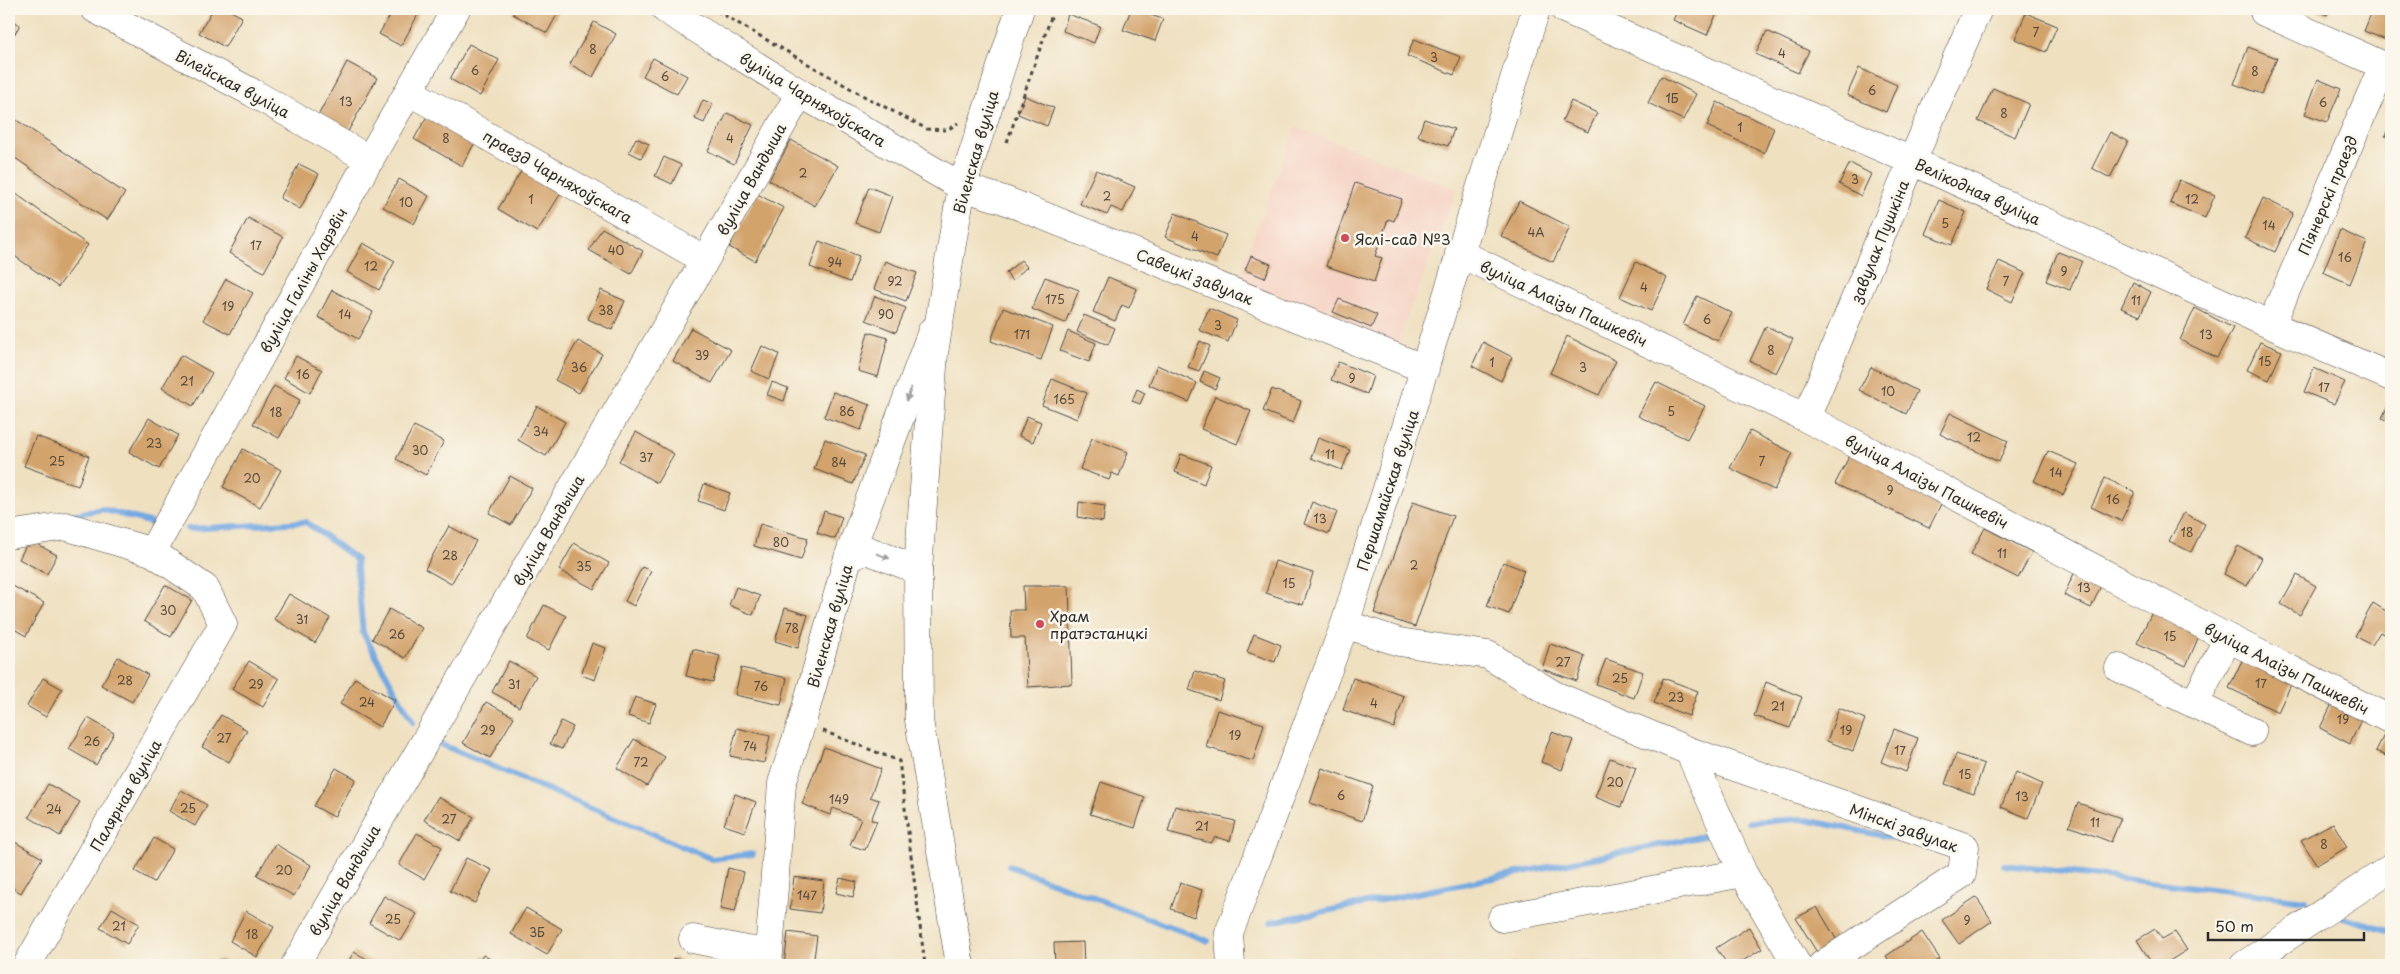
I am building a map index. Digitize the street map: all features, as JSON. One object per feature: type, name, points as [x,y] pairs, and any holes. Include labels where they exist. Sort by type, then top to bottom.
[{"type":"street","name":"Вілейская вуліца","points":[[95,9],[253,93],[370,160]]},
{"type":"street","name":"вуліца Галіны Харэвіч","points":[[152,552],[456,9]]},
{"type":"street","name":"вуліца Чарняхоўскага","points":[[665,9],[800,93],[962,187]]},
{"type":"street","name":"Віленская вуліца","points":[[960,965],[919,720],[918,570],[934,353],[962,187],[1020,9]]},
{"type":"street","name":"Першамайская вуліца","points":[[1231,965],[1229,932],[1345,624],[1536,9]]},
{"type":"street","name":"Велікодная вуліца","points":[[1564,9],[1912,161],[2271,325],[2391,377]]},
{"type":"street","name":"завулак Пушкіна","points":[[1806,418],[1912,161],[1978,9]]},
{"type":"street","name":"Піянерскі праезд","points":[[2264,12],[2387,67],[2271,325]]},
{"type":"street","name":"праезд Чарняхоўскага","points":[[410,92],[705,260]]},
{"type":"street","name":"вуліца Вандыша","points":[[295,965],[800,93]]},
{"type":"street","name":"Савецкі завулак","points":[[962,187],[1013,204],[1425,369]]},
{"type":"street","name":"вуліца Алаізы Пашкевіч","points":[[1459,253],[1806,418],[2228,638],[2391,720]]},
{"type":"street","name":"Віленская вуліца","points":[[766,961],[782,783],[802,722],[848,558],[943,298]]},
{"type":"street","points":[[9,535],[65,526],[152,552]]},
{"type":"street","points":[[848,558],[867,550],[918,570]]},
{"type":"street","name":"Палярная вуліца","points":[[27,965],[224,624],[205,588],[152,552]]},
{"type":"street","name":"Мінскі завулак","points":[[1345,624],[1399,642],[1488,655],[1554,695],[1690,751],[1965,848],[1962,874],[1822,965]]},
{"type":"street","points":[[2194,704],[2228,638]]},
{"type":"street","points":[[2119,668],[2252,732]]},
{"type":"street","points":[[1690,751],[1743,873],[1797,965]]},
{"type":"street","points":[[2244,965],[2391,868]]},
{"type":"street","points":[[1502,918],[1743,873]]},
{"type":"street","points":[[693,939],[746,950],[766,961]]},
{"type":"path","points":[[714,9],[860,94],[927,129],[947,130],[964,117]]},
{"type":"path","points":[[1007,142],[1054,9]]},
{"type":"path","points":[[802,722],[899,761],[925,965]]},
{"type":"shaded area","name":"Яслі-сад №3","points":[[1296,127],[1457,189],[1395,349],[1234,287]]},
{"type":"building","points":[[213,9],[227,9],[242,17],[225,47],[199,33]]},
{"type":"building","points":[[394,9],[421,9],[401,46],[379,34]]},
{"type":"building","points":[[516,9],[560,9],[547,33],[513,14]]},
{"type":"building","points":[[1131,9],[1163,19],[1155,41],[1123,30]]},
{"type":"building","points":[[1678,9],[1714,9],[1718,11],[1707,35],[1673,20]]},
{"type":"building","points":[[2312,9],[2330,9],[2327,15]]},
{"type":"building","points":[[2373,9],[2391,16],[2391,42],[2364,31]]},
{"type":"building","points":[[2026,13],[2057,26],[2046,52],[2015,39]]},
{"type":"building","points":[[1068,14],[1100,26],[1094,43],[1063,31]]},
{"type":"building","points":[[9,18],[20,25],[9,43]]},
{"type":"building","points":[[594,22],[616,34],[593,77],[570,64]]},
{"type":"building","points":[[1767,31],[1809,51],[1798,73],[1755,54]]},
{"type":"building","points":[[1414,39],[1461,57],[1454,75],[1407,56]]},
{"type":"building","points":[[469,44],[499,60],[480,96],[450,79]]},
{"type":"building","points":[[2248,47],[2277,58],[2262,94],[2234,84]]},
{"type":"building","points":[[653,58],[687,76],[677,94],[643,76]]},
{"type":"building","points":[[347,62],[377,78],[344,139],[314,123]]},
{"type":"building","points":[[1859,68],[1897,85],[1886,112],[1847,95]]},
{"type":"building","points":[[1661,76],[1696,94],[1683,120],[1648,103]]},
{"type":"building","points":[[2318,79],[2341,89],[2327,122],[2305,114]]},
{"type":"building","points":[[1993,88],[2029,104],[2015,137],[1978,121]]},
{"type":"building","points":[[1025,96],[1054,108],[1047,126],[1018,114]]},
{"type":"building","points":[[703,100],[713,104],[704,123],[695,119]]},
{"type":"building","points":[[1571,101],[1597,113],[1588,132],[1562,121]]},
{"type":"building","points":[[1717,102],[1774,128],[1764,153],[1707,126]]},
{"type":"building","points":[[430,111],[478,137],[462,166],[414,139]]},
{"type":"building","points":[[727,113],[753,125],[734,164],[708,151]]},
{"type":"building","points":[[9,115],[125,193],[107,220],[9,154]]},
{"type":"building","points":[[1424,119],[1454,129],[1448,146],[1418,136]]},
{"type":"building","points":[[2391,122],[2391,139],[2385,136]]},
{"type":"building","points":[[2110,132],[2128,141],[2110,178],[2092,168]]},
{"type":"building","points":[[636,138],[649,144],[641,158],[629,152]]},
{"type":"building","points":[[791,140],[838,166],[815,206],[769,180]]},
{"type":"building","points":[[664,157],[681,165],[672,184],[655,176]]},
{"type":"building","points":[[1850,163],[1871,174],[1861,196],[1839,184]]},
{"type":"building","points":[[299,164],[319,174],[300,209],[280,198]]},
{"type":"building","points":[[525,165],[564,188],[537,232],[498,209]]},
{"type":"building","points":[[1096,170],[1135,187],[1123,212],[1111,207],[1107,215],[1080,204]]},
{"type":"building","points":[[399,179],[429,196],[414,224],[383,207]]},
{"type":"building","points":[[2179,180],[2215,195],[2205,218],[2170,203]]},
{"type":"building","points":[[1355,183],[1402,199],[1394,221],[1388,219],[1375,256],[1382,258],[1374,282],[1326,266]]},
{"type":"building","points":[[869,187],[892,196],[879,232],[855,223]]},
{"type":"building","points":[[9,189],[88,245],[58,287],[9,252]]},
{"type":"building","points":[[757,194],[784,208],[755,261],[729,247]]},
{"type":"building","points":[[2263,198],[2293,213],[2275,252],[2245,238]]},
{"type":"building","points":[[1939,200],[1966,212],[1952,245],[1925,234]]},
{"type":"building","points":[[1519,201],[1570,227],[1553,262],[1501,236]]},
{"type":"building","points":[[1175,213],[1226,235],[1217,258],[1165,237]]},
{"type":"building","points":[[248,218],[283,237],[264,272],[229,253]]},
{"type":"building","points":[[602,228],[643,251],[631,274],[589,250]]},
{"type":"building","points":[[2340,230],[2367,242],[2350,284],[2323,272]]},
{"type":"building","points":[[819,241],[859,256],[850,282],[810,267]]},
{"type":"building","points":[[363,243],[395,261],[379,290],[347,272]]},
{"type":"building","points":[[2058,252],[2082,261],[2070,290],[2046,281]]},
{"type":"building","points":[[1251,256],[1271,264],[1265,278],[1245,270]]},
{"type":"building","points":[[1021,260],[1027,267],[1012,281],[1006,273]]},
{"type":"building","points":[[885,261],[917,273],[906,301],[874,289]]},
{"type":"building","points":[[1999,261],[2025,273],[2012,302],[1986,289]]},
{"type":"building","points":[[1636,262],[1667,278],[1651,311],[1620,297]]},
{"type":"building","points":[[1045,277],[1079,290],[1065,323],[1032,309]]},
{"type":"building","points":[[1108,277],[1137,289],[1129,308],[1122,305],[1115,321],[1093,312]]},
{"type":"building","points":[[226,279],[253,293],[230,334],[203,320]]},
{"type":"building","points":[[2133,282],[2151,292],[2140,316],[2121,308]]},
{"type":"building","points":[[332,290],[373,312],[358,339],[318,317]]},
{"type":"building","points":[[601,290],[625,301],[612,330],[588,319]]},
{"type":"building","points":[[875,296],[906,308],[896,332],[866,320]]},
{"type":"building","points":[[1697,296],[1732,313],[1718,341],[1683,325]]},
{"type":"building","points":[[1339,299],[1377,315],[1371,328],[1333,312]]},
{"type":"building","points":[[1003,308],[1053,327],[1041,360],[991,341]]},
{"type":"building","points":[[1209,308],[1237,320],[1228,342],[1199,330]]},
{"type":"building","points":[[2195,308],[2233,328],[2217,358],[2180,340]]},
{"type":"building","points":[[1084,315],[1115,328],[1108,345],[1077,332]]},
{"type":"building","points":[[1766,326],[1793,339],[1776,373],[1750,361]]},
{"type":"building","points":[[691,328],[731,350],[712,383],[673,361]]},
{"type":"building","points":[[1068,331],[1096,343],[1089,362],[1060,351]]},
{"type":"building","points":[[868,332],[888,338],[878,377],[858,371]]},
{"type":"building","points":[[1567,336],[1616,361],[1599,395],[1550,373]]},
{"type":"building","points":[[578,341],[602,354],[579,393],[555,380]]},
{"type":"building","points":[[1200,341],[1210,346],[1199,371],[1188,367]]},
{"type":"building","points":[[1483,342],[1512,357],[1501,381],[1472,366]]},
{"type":"building","points":[[2260,342],[2282,351],[2269,380],[2247,370]]},
{"type":"building","points":[[762,346],[779,354],[769,379],[751,371]]},
{"type":"building","points":[[181,355],[212,373],[193,406],[162,388]]},
{"type":"building","points":[[296,356],[322,370],[310,393],[284,378]]},
{"type":"building","points":[[1338,362],[1373,376],[1367,394],[1331,380]]},
{"type":"building","points":[[1157,365],[1197,383],[1189,402],[1149,385]]},
{"type":"building","points":[[1871,367],[1917,391],[1906,414],[1859,390]]},
{"type":"building","points":[[2314,368],[2345,382],[2334,404],[2304,392]]},
{"type":"building","points":[[1204,371],[1220,378],[1215,389],[1200,382]]},
{"type":"building","points":[[1052,379],[1087,393],[1077,419],[1042,405]]},
{"type":"building","points":[[772,382],[788,388],[784,401],[767,395]]},
{"type":"building","points":[[1656,382],[1705,406],[1687,439],[1638,416]]},
{"type":"building","points":[[274,386],[300,400],[279,438],[253,424]]},
{"type":"building","points":[[1137,389],[1145,393],[1140,404],[1132,401]]},
{"type":"building","points":[[1272,389],[1301,401],[1293,423],[1263,411]]},
{"type":"building","points":[[833,392],[870,405],[861,430],[824,417]]},
{"type":"building","points":[[1215,396],[1251,411],[1237,444],[1201,429]]},
{"type":"building","points":[[2391,399],[2391,423],[2382,418]]},
{"type":"building","points":[[537,406],[565,422],[546,456],[518,440]]},
{"type":"building","points":[[1950,413],[2008,441],[1999,462],[1940,434]]},
{"type":"building","points":[[1027,416],[1041,422],[1033,442],[1019,436]]},
{"type":"building","points":[[149,418],[178,435],[159,469],[129,452]]},
{"type":"building","points":[[414,426],[444,441],[426,475],[396,459]]},
{"type":"building","points":[[1750,431],[1793,453],[1774,490],[1730,468]]},
{"type":"building","points":[[636,432],[674,454],[657,483],[619,461]]},
{"type":"building","points":[[36,436],[89,456],[78,486],[24,466]]},
{"type":"building","points":[[1092,438],[1128,452],[1119,476],[1112,473],[1109,480],[1080,469]]},
{"type":"building","points":[[1318,438],[1350,450],[1342,470],[1311,458]]},
{"type":"building","points":[[825,439],[865,455],[853,484],[814,469]]},
{"type":"building","points":[[243,449],[281,470],[260,507],[223,487]]},
{"type":"building","points":[[1852,451],[1945,496],[1929,528],[1835,484]]},
{"type":"building","points":[[2048,451],[2078,464],[2063,495],[2034,481]]},
{"type":"building","points":[[1181,454],[1211,465],[1204,484],[1175,472]]},
{"type":"building","points":[[510,476],[532,488],[511,525],[489,513]]},
{"type":"building","points":[[2105,478],[2135,492],[2121,521],[2091,507]]},
{"type":"building","points":[[704,484],[730,493],[724,510],[698,501]]},
{"type":"building","points":[[1079,502],[1105,506],[1103,522],[1078,517]]},
{"type":"building","points":[[1312,502],[1337,512],[1329,534],[1304,524]]},
{"type":"building","points":[[1413,502],[1453,516],[1415,627],[1374,613]]},
{"type":"building","points":[[824,511],[842,517],[835,539],[817,533]]},
{"type":"building","points":[[2184,513],[2205,524],[2191,552],[2169,541]]},
{"type":"building","points":[[760,524],[808,538],[801,560],[754,546]]},
{"type":"building","points":[[449,526],[476,541],[451,584],[425,569]]},
{"type":"building","points":[[1985,528],[2032,552],[2018,578],[1971,554]]},
{"type":"building","points":[[29,540],[57,555],[47,574],[19,559]]},
{"type":"building","points":[[574,543],[609,563],[594,589],[559,570]]},
{"type":"building","points":[[2238,546],[2262,558],[2247,586],[2224,574]]},
{"type":"building","points":[[1275,561],[1313,573],[1303,605],[1266,593]]},
{"type":"building","points":[[1503,562],[1524,570],[1509,614],[1487,606]]},
{"type":"building","points":[[2078,565],[2104,579],[2091,608],[2064,595]]},
{"type":"building","points":[[642,567],[651,571],[634,606],[625,601]]},
{"type":"building","points":[[2297,575],[2316,586],[2300,615],[2281,604]]},
{"type":"building","points":[[9,584],[44,603],[26,636],[9,626]]},
{"type":"building","points":[[165,585],[192,600],[171,637],[144,621]]},
{"type":"building","name":"Храм пратэстанцкі","points":[[1023,586],[1069,586],[1072,684],[1028,687],[1025,638],[1011,638],[1010,610],[1024,610]]},
{"type":"building","points":[[736,587],[760,596],[753,615],[729,605]]},
{"type":"building","points":[[289,594],[330,618],[315,643],[274,619]]},
{"type":"building","points":[[2373,603],[2391,614],[2391,631],[2388,637],[2380,632],[2372,645],[2355,636]]},
{"type":"building","points":[[544,605],[566,616],[549,650],[527,639]]},
{"type":"building","points":[[2155,606],[2202,629],[2186,666],[2137,643]]},
{"type":"building","points":[[785,608],[808,615],[798,648],[775,641]]},
{"type":"building","points":[[389,609],[422,628],[405,658],[372,639]]},
{"type":"building","points":[[1254,634],[1281,645],[1275,662],[1247,652]]},
{"type":"building","points":[[592,643],[606,648],[595,680],[581,675]]},
{"type":"building","points":[[1550,644],[1585,656],[1577,681],[1542,669]]},
{"type":"building","points":[[693,649],[720,656],[713,682],[686,676]]},
{"type":"building","points":[[2245,654],[2294,678],[2278,712],[2229,688]]},
{"type":"building","points":[[118,657],[148,675],[132,702],[101,685]]},
{"type":"building","points":[[1606,659],[1643,672],[1634,698],[1596,684]]},
{"type":"building","points":[[249,661],[279,679],[263,707],[232,689]]},
{"type":"building","points":[[509,661],[536,676],[519,707],[492,692]]},
{"type":"building","points":[[741,668],[787,678],[781,705],[735,695]]},
{"type":"building","points":[[1195,671],[1225,681],[1219,700],[1189,690]]},
{"type":"building","points":[[43,678],[62,689],[46,717],[27,706]]},
{"type":"building","points":[[355,678],[395,700],[380,727],[340,704]]},
{"type":"building","points":[[1353,678],[1404,696],[1394,728],[1343,710]]},
{"type":"building","points":[[1663,678],[1698,691],[1689,716],[1654,703]]},
{"type":"building","points":[[1766,682],[1802,697],[1790,728],[1754,716]]},
{"type":"building","points":[[2336,696],[2365,711],[2350,744],[2320,728]]},
{"type":"building","points":[[635,697],[656,704],[649,723],[628,716]]},
{"type":"building","points":[[486,702],[514,717],[490,758],[463,743]]},
{"type":"building","points":[[1839,708],[1865,719],[1853,751],[1827,741]]},
{"type":"building","points":[[1217,710],[1264,724],[1253,761],[1206,747]]},
{"type":"building","points":[[221,715],[247,730],[229,762],[202,747]]},
{"type":"building","points":[[88,718],[114,733],[96,765],[69,749]]},
{"type":"building","points":[[561,721],[573,727],[562,749],[550,744]]},
{"type":"building","points":[[2391,724],[2391,759],[2376,751]]},
{"type":"building","points":[[737,728],[770,736],[764,763],[730,756]]},
{"type":"building","points":[[1894,729],[1918,738],[1906,772],[1881,762]]},
{"type":"building","points":[[1552,732],[1573,740],[1562,770],[1541,762]]},
{"type":"building","points":[[634,739],[665,757],[647,786],[617,768]]},
{"type":"building","points":[[824,747],[881,769],[870,797],[879,800],[871,820],[877,821],[865,850],[850,845],[861,819],[833,808],[830,815],[802,804]]},
{"type":"building","points":[[1956,754],[1984,764],[1974,794],[1945,784]]},
{"type":"building","points":[[1610,758],[1636,768],[1621,807],[1595,797]]},
{"type":"building","points":[[336,768],[356,779],[334,817],[314,806]]},
{"type":"building","points":[[1322,768],[1373,786],[1362,821],[1310,803]]},
{"type":"building","points":[[2016,772],[2042,784],[2028,818],[2001,807]]},
{"type":"building","points":[[1101,782],[1145,797],[1135,828],[1090,814]]},
{"type":"building","points":[[48,784],[80,802],[60,836],[29,817]]},
{"type":"building","points":[[181,790],[207,805],[195,826],[169,811]]},
{"type":"building","points":[[735,794],[756,802],[745,832],[724,825]]},
{"type":"building","points":[[438,797],[474,817],[460,841],[424,820]]},
{"type":"building","points":[[2078,803],[2121,818],[2111,842],[2069,826]]},
{"type":"building","points":[[1175,806],[1235,821],[1230,841],[1215,837],[1211,843],[1168,832]]},
{"type":"building","points":[[2333,823],[2347,847],[2317,865],[2301,840]]},
{"type":"building","points":[[417,833],[442,847],[424,879],[399,865]]},
{"type":"building","points":[[154,838],[173,849],[154,882],[135,871]]},
{"type":"building","points":[[15,842],[42,858],[21,893],[9,886],[9,853]]},
{"type":"building","points":[[275,844],[311,865],[294,896],[257,875]]},
{"type":"building","points":[[466,858],[492,870],[475,903],[450,891]]},
{"type":"building","points":[[728,868],[744,872],[735,912],[720,909]]},
{"type":"building","points":[[794,877],[824,881],[820,913],[790,909]]},
{"type":"building","points":[[840,878],[857,882],[853,897],[836,893]]},
{"type":"building","points":[[1180,883],[1202,890],[1194,917],[1171,909]]},
{"type":"building","points":[[384,896],[417,914],[401,941],[369,923]]},
{"type":"building","points":[[1976,897],[1992,921],[1959,944],[1942,920]]},
{"type":"building","points":[[1817,907],[1838,942],[1818,954],[1796,918]]},
{"type":"building","points":[[112,908],[139,924],[127,944],[100,928]]},
{"type":"building","points":[[526,908],[562,929],[547,955],[511,934]]},
{"type":"building","points":[[246,911],[274,927],[257,957],[230,941]]},
{"type":"building","points":[[1749,927],[1762,949],[1736,965],[1728,965],[1716,948]]},
{"type":"building","points":[[2155,929],[2162,939],[2175,932],[2187,950],[2163,965],[2153,965],[2137,940]]},
{"type":"building","points":[[788,932],[817,936],[813,965],[784,965]]},
{"type":"building","points":[[1922,932],[1940,959],[1931,965],[1892,965],[1886,956]]},
{"type":"building","points":[[1083,942],[1084,965],[1055,965],[1054,943]]},
{"type":"building","points":[[354,952],[378,965],[346,965]]},
{"type":"building","points":[[483,955],[501,965],[477,965]]},
{"type":"building","points":[[673,958],[699,965],[672,965]]},
{"type":"building","points":[[220,959],[231,965],[216,965]]},
{"type":"building","points":[[1592,960],[1592,965],[1561,965],[1560,962]]},
{"type":"building","points":[[1534,962],[1534,965],[1509,965],[1509,964]]},
{"type":"waterway","points":[[68,516],[102,509],[152,523]]},
{"type":"waterway","points":[[188,529],[306,522],[356,559],[363,633],[413,722]]},
{"type":"waterway","points":[[440,744],[712,859],[753,854]]},
{"type":"waterway","points":[[1749,822],[1801,819],[1909,841]]},
{"type":"waterway","points":[[1271,922],[1709,835]]},
{"type":"waterway","points":[[2004,865],[2306,900]]},
{"type":"waterway","points":[[1009,866],[1208,941]]},
{"type":"waterway","points":[[2343,917],[2391,931]]},
{"type":"place","name":"Яслі-сад №3","points":[[1345,238]]},
{"type":"place","name":"Храм пратэстанцкі","points":[[1040,624]]}]
